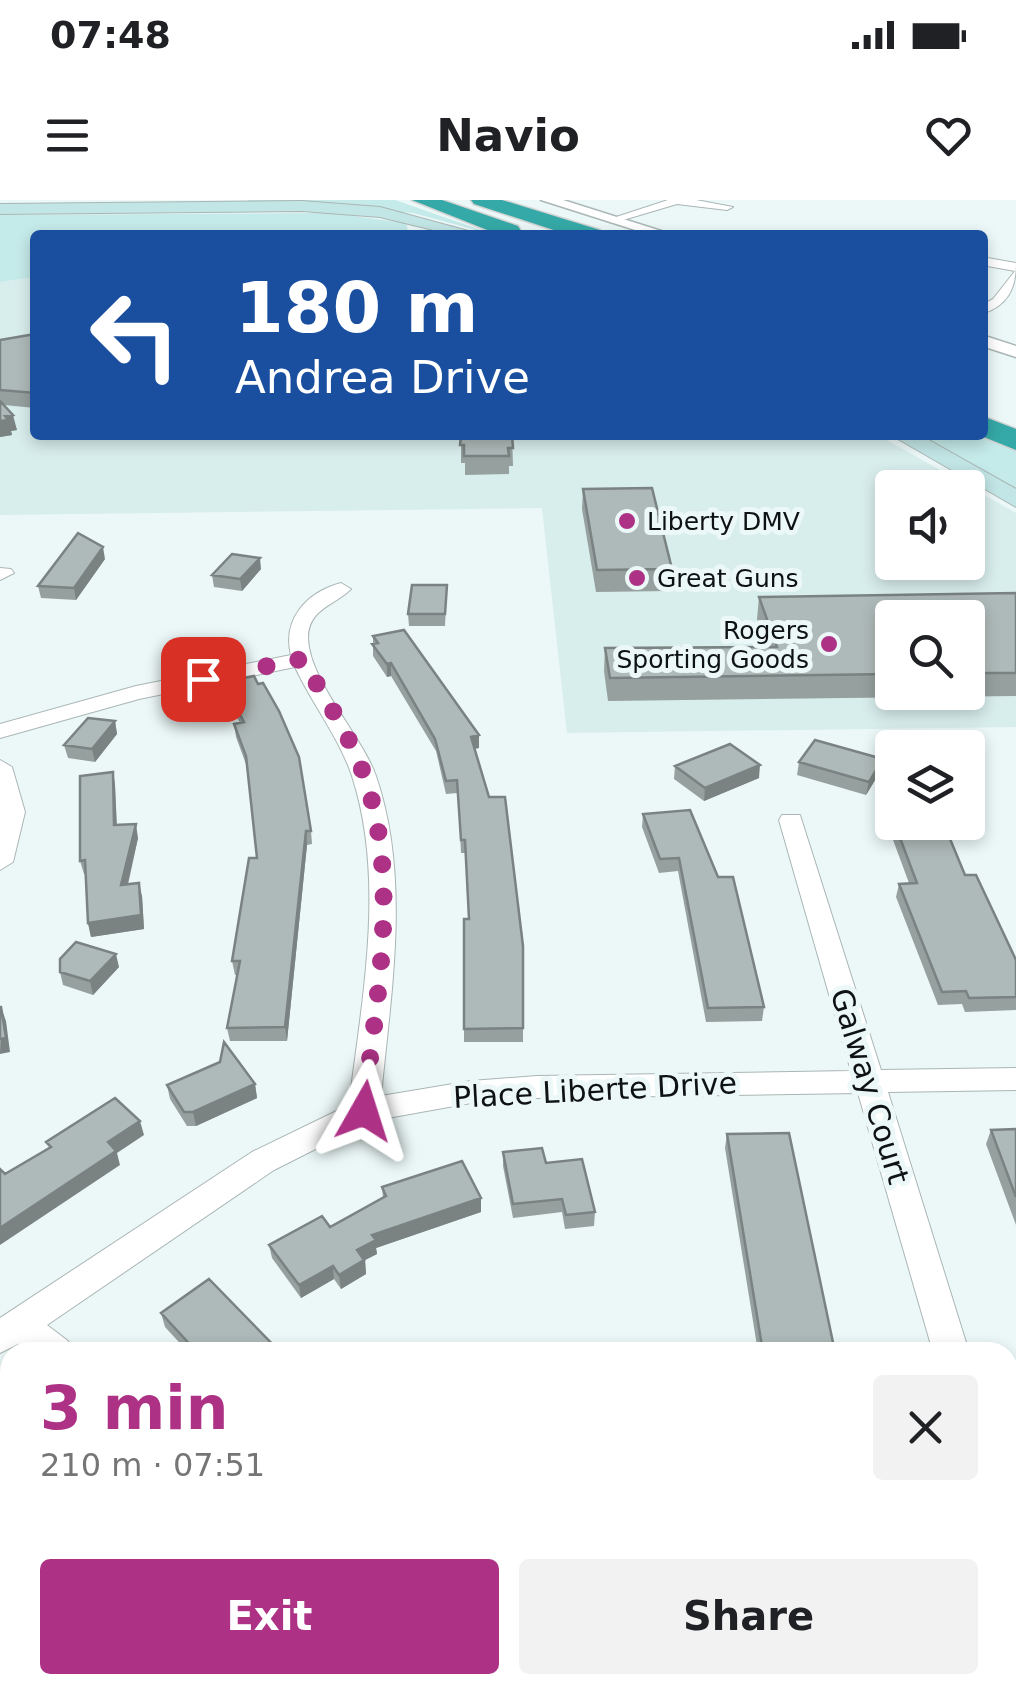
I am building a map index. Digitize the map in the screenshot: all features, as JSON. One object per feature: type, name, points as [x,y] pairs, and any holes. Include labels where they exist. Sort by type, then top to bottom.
[{"type":"highway","points":[[422,200],[506,230]]},
{"type":"highway","points":[[480,200],[576,230]]},
{"type":"highway","points":[[988,428],[1016,441]]},
{"type":"main road","points":[[0,209],[302,206],[380,212],[454,230]]},
{"type":"main road","points":[[912,440],[1016,499]]},
{"type":"street","points":[[548,200],[649,230]]},
{"type":"street","points":[[614,220],[679,201],[727,207]]},
{"type":"street","points":[[988,262],[1016,267]]},
{"type":"street","points":[[988,307],[998,302],[1016,274]]},
{"type":"street","points":[[988,342],[1016,352]]},
{"type":"street","points":[[341,589],[323,596],[302,616],[298,644],[302,659],[344,730],[364,774],[378,822],[385,912],[364,1111]]},
{"type":"street","points":[[0,731],[136,693],[302,659]]},
{"type":"street","points":[[0,767],[13,812],[0,862]]},
{"type":"street","name":"Galway Court","points":[[791,820],[948,1342]]},
{"type":"street","name":"Place Liberte Drive","points":[[10,1331],[263,1162],[364,1111],[472,1092],[537,1087],[1016,1079]]},
{"type":"street","points":[[10,1331],[34,1342]]},
{"type":"shaded area","points":[[395,200],[481,230],[413,213],[244,202]]},
{"type":"shaded area","points":[[331,213],[406,223],[408,230],[30,230],[30,278],[0,282],[0,215]]},
{"type":"shaded area","points":[[30,278],[30,440],[887,440],[940,470],[875,470],[875,580],[985,580],[985,495],[1016,513],[1016,727],[567,733],[542,508],[0,515],[0,282]]},
{"type":"shaded area","points":[[988,436],[1016,450],[1016,490],[927,440],[988,440]]},
{"type":"building","points":[[30,335],[30,393],[0,390],[0,340]]},
{"type":"building","points":[[0,401],[13,415],[5,416],[8,420],[0,421]]},
{"type":"building","points":[[460,440],[512,440],[513,448],[508,448],[509,456],[464,456],[464,445],[460,445]]},
{"type":"building","points":[[652,488],[672,569],[597,570],[583,489]]},
{"type":"building","points":[[78,533],[103,547],[74,588],[38,586]]},
{"type":"building","points":[[232,554],[260,558],[240,579],[212,575]]},
{"type":"building","points":[[412,585],[447,585],[445,614],[408,614]]},
{"type":"building","points":[[1016,593],[1016,673],[985,673],[985,600],[875,600],[875,674],[610,678],[605,648],[777,647],[759,597]]},
{"type":"building","points":[[404,630],[479,735],[471,737],[489,797],[505,797],[523,946],[523,1028],[464,1029],[464,919],[469,919],[457,780],[446,781],[435,739],[391,663],[387,664],[372,644],[378,643],[373,636]]},
{"type":"building","points":[[254,676],[258,684],[263,683],[279,711],[299,757],[311,831],[306,831],[285,1027],[227,1028],[240,961],[232,961],[249,858],[257,858],[246,756],[234,724],[244,722],[223,682]]},
{"type":"building","points":[[88,718],[115,721],[92,749],[64,745]]},
{"type":"building","points":[[815,740],[875,757],[875,772],[869,782],[799,762]]},
{"type":"building","points":[[730,744],[760,765],[705,788],[675,766]]},
{"type":"building","points":[[113,772],[114,825],[136,824],[121,885],[139,883],[141,915],[88,923],[85,860],[80,861],[80,776]]},
{"type":"building","points":[[690,810],[718,877],[733,877],[764,1007],[708,1008],[679,858],[660,859],[643,814]]},
{"type":"building","points":[[901,840],[950,840],[965,875],[976,875],[1016,960],[1016,997],[969,998],[966,991],[942,992],[899,884],[917,883]]},
{"type":"building","points":[[76,942],[116,954],[90,981],[60,972],[60,959]]},
{"type":"building","points":[[0,1007],[6,1038],[0,1039]]},
{"type":"building","points":[[224,1042],[255,1084],[193,1112],[184,1112],[167,1085],[220,1062]]},
{"type":"building","points":[[115,1098],[140,1121],[108,1142],[116,1151],[0,1228],[0,1169],[5,1174],[51,1147],[46,1142]]},
{"type":"building","points":[[1016,1129],[1016,1197],[991,1130]]},
{"type":"building","points":[[789,1133],[833,1342],[761,1342],[727,1134]]},
{"type":"building","points":[[542,1148],[546,1163],[582,1159],[595,1212],[566,1215],[562,1199],[513,1204],[503,1152]]},
{"type":"building","points":[[462,1161],[481,1198],[372,1235],[376,1240],[357,1250],[364,1260],[339,1275],[333,1266],[299,1285],[269,1245],[322,1216],[330,1227],[386,1196],[382,1187]]},
{"type":"building","points":[[209,1279],[270,1342],[188,1342],[161,1313]]},
{"type":"place","name":"Liberty DMV","points":[[627,521]]},
{"type":"place","name":"Great Guns","points":[[637,578]]},
{"type":"place","name":"Rogers Sporting Goods","points":[[829,644]]},
{"type":"route","points":[[203,679],[302,659],[344,730],[364,774],[378,822],[385,912],[364,1111]]}]
